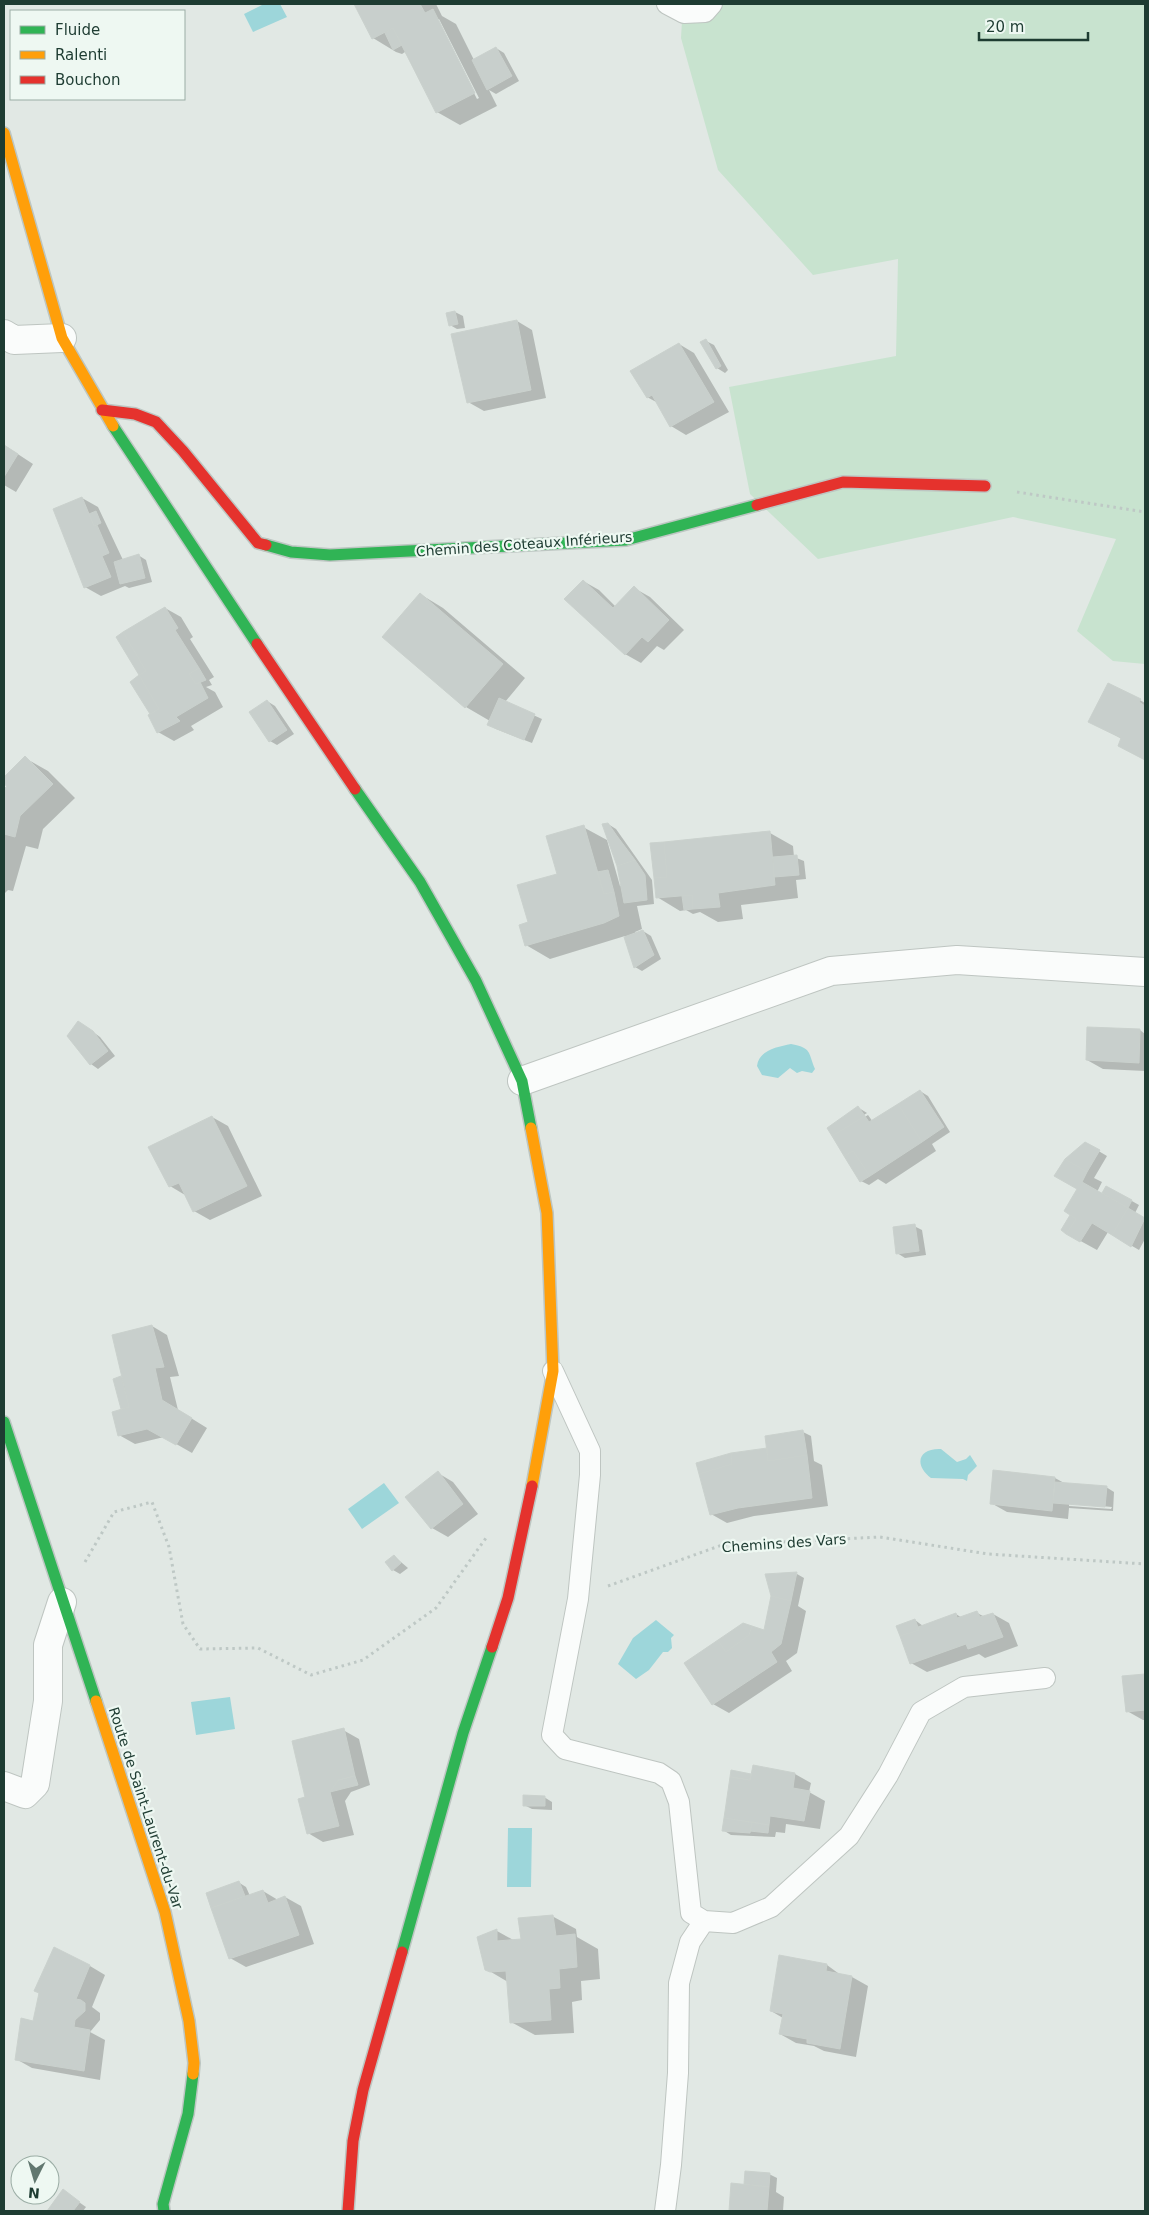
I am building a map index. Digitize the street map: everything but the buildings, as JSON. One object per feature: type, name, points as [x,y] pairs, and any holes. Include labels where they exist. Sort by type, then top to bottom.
[{"type":"street","points":[[4,133],[62,338],[102,410],[319,738],[420,882],[476,982],[522,1081],[547,1213],[553,1371],[546,1418],[508,1598],[463,1733],[363,2090],[353,2141],[348,2211]]},
{"type":"street","points":[[4,334],[14,340],[62,338]]},
{"type":"street","name":"Chemin des Coteaux Inférieurs","points":[[102,410],[134,414],[156,422],[183,451],[258,543],[291,552],[330,555],[626,540],[843,482],[985,486]]},
{"type":"street","points":[[522,1081],[831,971],[957,960],[1145,972]]},
{"type":"street","name":"Route de Saint-Laurent-du-Var","points":[[4,1422],[165,1912],[189,2021],[194,2063],[188,2114],[163,2204],[164,2211]]},
{"type":"street","points":[[4,1786],[25,1794],[35,1784],[48,1701],[48,1645],[62,1602]]},
{"type":"lane","points":[[667,4],[684,13],[706,12],[712,4]]},
{"type":"lane","points":[[553,1371],[590,1451],[590,1475],[578,1599],[552,1735],[565,1749],[659,1773],[671,1781],[679,1802],[691,1913],[704,1921],[733,1923],[771,1907],[849,1836],[888,1776],[921,1712],[964,1687],[1045,1678]]},
{"type":"lane","points":[[665,2211],[671,2165],[678,2073],[679,1984],[690,1942],[704,1921]]},
{"type":"path","points":[[985,486],[1145,512]]},
{"type":"path","points":[[62,1602],[114,1512],[152,1502],[169,1547],[183,1624],[200,1649],[258,1648],[311,1675],[363,1660],[436,1608],[500,1520],[526,1517]]},
{"type":"path","name":"Chemins des Vars","points":[[578,1599],[633,1576],[722,1545],[880,1537],[988,1554],[1145,1564]]},
{"type":"green space","points":[[683,4],[1145,4],[1145,664],[1113,661],[1077,631],[1116,539],[1013,517],[818,559],[750,494],[729,387],[896,356],[898,259],[813,275],[718,170],[681,38]]},
{"type":"water","points":[[264,4],[280,4],[287,17],[253,32],[244,14]]},
{"type":"water","points":[[791,1044],[806,1049],[815,1069],[812,1073],[802,1071],[797,1073],[790,1068],[778,1078],[762,1075],[757,1066],[761,1056],[780,1046]]},
{"type":"water","points":[[934,1449],[941,1449],[957,1462],[966,1459],[970,1455],[977,1466],[968,1475],[967,1481],[963,1479],[931,1478],[925,1473],[920,1462],[923,1454]]},
{"type":"water","points":[[384,1483],[399,1503],[362,1529],[348,1509]]},
{"type":"water","points":[[656,1620],[674,1635],[671,1638],[672,1648],[668,1652],[663,1652],[649,1670],[636,1679],[618,1664],[633,1638]]},
{"type":"water","points":[[230,1697],[235,1729],[196,1735],[191,1702]]},
{"type":"water","points":[[508,1828],[532,1828],[531,1887],[507,1887]]},
{"type":"traffic: fast","points":[[113,426],[257,644]]},
{"type":"traffic: fast","points":[[266,545],[291,552],[330,555],[626,540],[757,505]]},
{"type":"traffic: fast","points":[[355,789],[420,882],[476,981],[522,1081],[531,1128]]},
{"type":"traffic: fast","points":[[4,1422],[96,1701]]},
{"type":"traffic: fast","points":[[402,1952],[463,1733],[492,1647]]},
{"type":"traffic: fast","points":[[164,2211],[163,2204],[188,2114],[193,2074]]},
{"type":"traffic: slow","points":[[4,133],[62,338],[113,426]]},
{"type":"traffic: slow","points":[[531,1128],[547,1213],[553,1371],[532,1486]]},
{"type":"traffic: slow","points":[[96,1701],[165,1912],[189,2021],[194,2063],[193,2074]]},
{"type":"traffic: jam","points":[[102,410],[135,414],[156,422],[183,451],[258,543],[266,545]]},
{"type":"traffic: jam","points":[[757,505],[843,482],[985,486]]},
{"type":"traffic: jam","points":[[257,644],[355,789]]},
{"type":"traffic: jam","points":[[492,1647],[508,1598],[532,1486]]},
{"type":"traffic: jam","points":[[348,2211],[353,2141],[363,2090],[402,1952]]}]
